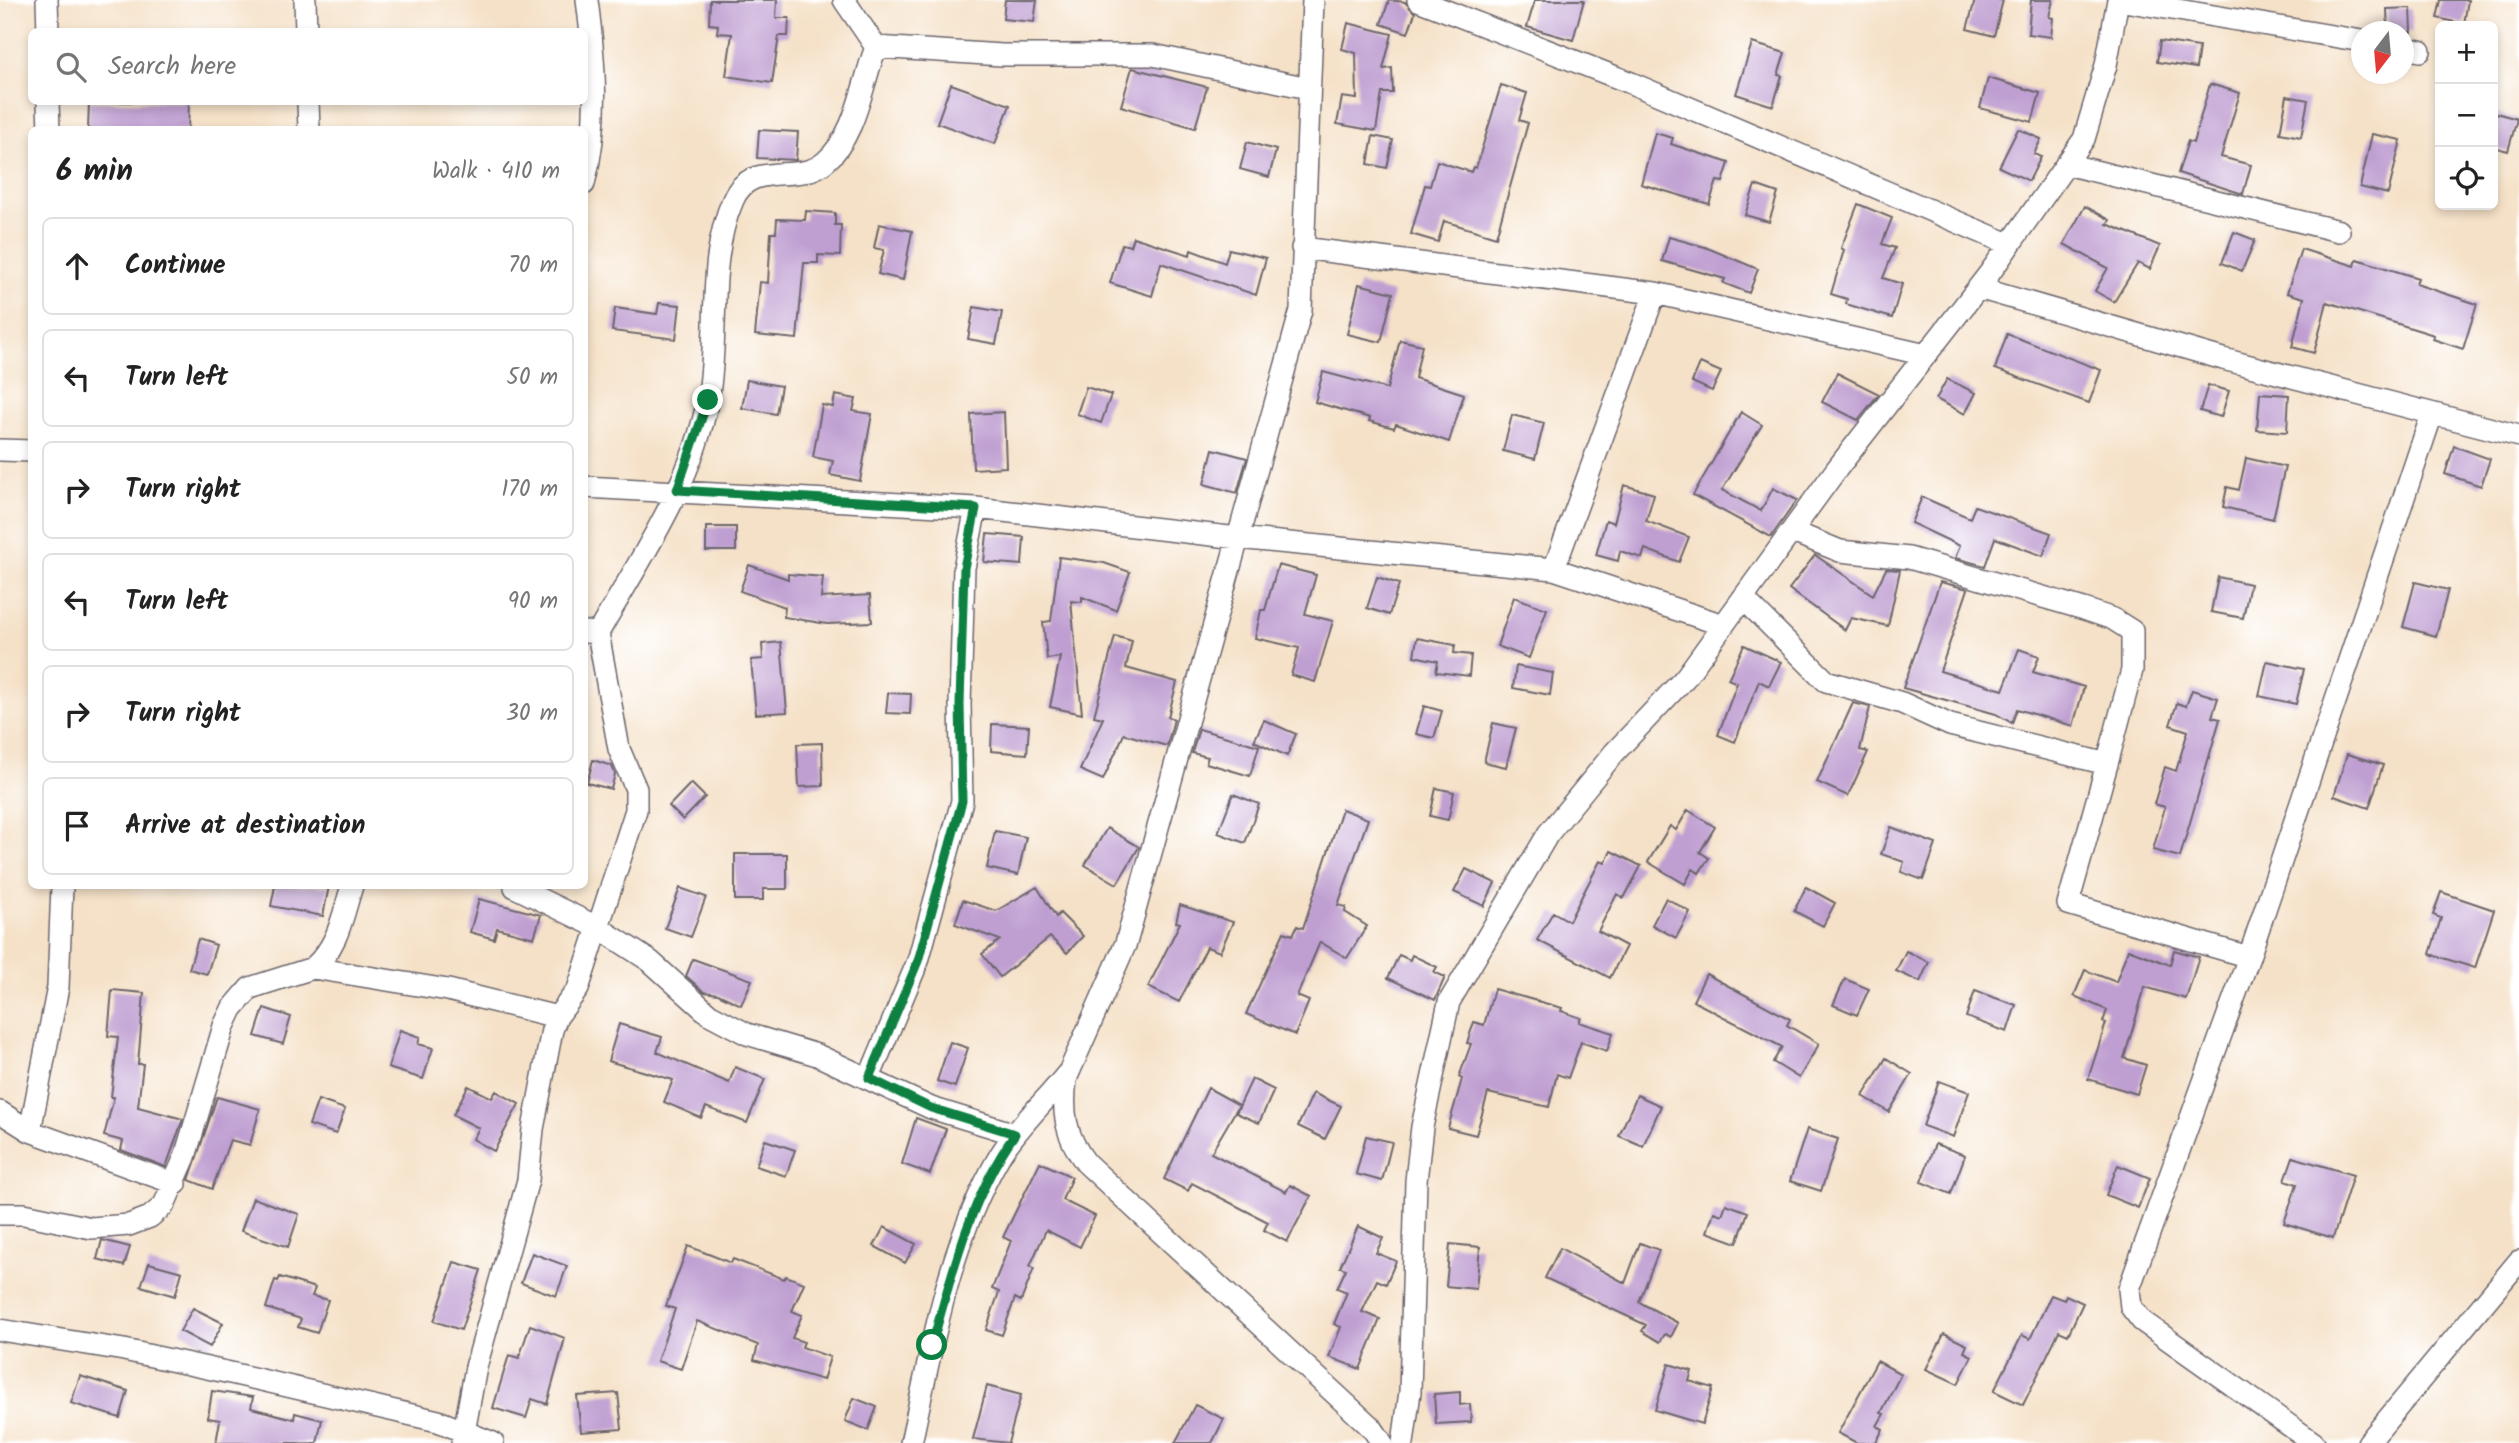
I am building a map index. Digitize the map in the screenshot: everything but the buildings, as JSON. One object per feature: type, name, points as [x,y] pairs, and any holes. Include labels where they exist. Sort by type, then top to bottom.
[{"type":"street","points":[[47,0],[48,28]]},
{"type":"street","points":[[305,0],[306,28]]},
{"type":"street","points":[[587,0],[596,112],[595,139],[588,168]]},
{"type":"street","points":[[844,0],[876,47]]},
{"type":"street","points":[[1312,0],[1301,310],[1126,943],[1070,1070],[1063,1103],[1065,1124],[1074,1148],[1086,1163],[1372,1428],[1382,1443]]},
{"type":"street","points":[[1418,0],[1631,83],[2009,244]]},
{"type":"street","points":[[1403,1443],[1410,1392],[1416,1181],[1422,1127],[1449,1002],[1548,834],[1614,753],[1685,678],[1836,470],[1978,288],[2084,139],[2106,65],[2118,0],[2351,39]]},
{"type":"street","points":[[876,47],[1002,55],[1153,55],[1308,88]]},
{"type":"street","points":[[464,1438],[476,1367],[528,1180],[542,1075],[557,1017],[578,989],[636,810],[636,789],[619,749],[591,632],[677,490],[708,400],[716,331],[720,247],[733,200],[738,190],[763,174],[807,171],[824,164],[842,144],[876,47]]},
{"type":"street","points":[[48,105],[49,126]]},
{"type":"street","points":[[308,105],[309,126]]},
{"type":"street","points":[[2066,164],[2339,231]]},
{"type":"street","points":[[1302,248],[1655,293],[1926,355]]},
{"type":"street","points":[[1978,288],[2213,356],[2519,436]]},
{"type":"street","points":[[1554,569],[1655,293]]},
{"type":"street","points":[[2314,1443],[2142,1321],[2131,1307],[2129,1289],[2140,1253],[2179,1158],[2249,957],[2432,414]]},
{"type":"street","points":[[0,450],[28,451]]},
{"type":"street","points":[[588,487],[626,491],[677,490],[976,508],[1238,538],[1554,569],[1723,625]]},
{"type":"street","points":[[869,1078],[918,961],[962,801],[960,704],[964,568],[976,508]]},
{"type":"street","points":[[1793,532],[1840,551],[1909,558],[2084,608],[2113,619],[2132,631],[2132,670],[2068,904],[2249,957]]},
{"type":"street","points":[[1743,598],[1826,681],[1902,703],[1950,724],[2107,764]]},
{"type":"street","points":[[30,1131],[58,987],[62,889]]},
{"type":"street","points":[[0,1214],[24,1214],[91,1228],[129,1225],[150,1217],[164,1205],[176,1184],[212,1060],[232,1009],[250,988],[313,968],[326,957],[337,938],[351,889]]},
{"type":"street","points":[[519,889],[599,928],[650,961],[709,1014],[747,1034],[817,1055],[931,1108],[1015,1134]]},
{"type":"street","points":[[313,968],[448,990],[557,1017]]},
{"type":"street","points":[[911,1443],[932,1345],[957,1252],[998,1158],[1070,1070]]},
{"type":"street","points":[[0,1112],[30,1131],[176,1184]]},
{"type":"street","points":[[2368,1443],[2519,1261]]},
{"type":"street","points":[[0,1331],[124,1350],[210,1369],[438,1421],[464,1438],[493,1443]]},
{"type":"route","points":[[708,400],[677,490],[976,508],[964,568],[960,704],[962,801],[918,961],[869,1078],[931,1108],[1015,1134],[998,1158],[957,1252],[932,1345]]}]
